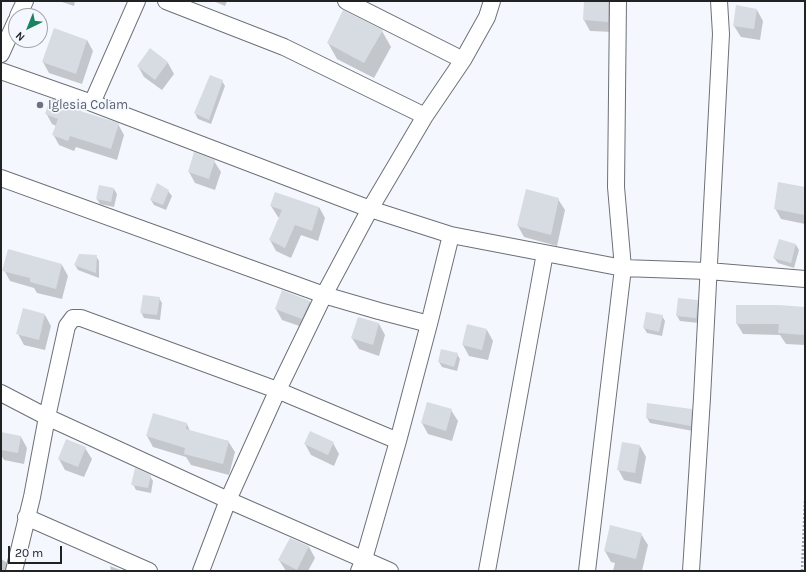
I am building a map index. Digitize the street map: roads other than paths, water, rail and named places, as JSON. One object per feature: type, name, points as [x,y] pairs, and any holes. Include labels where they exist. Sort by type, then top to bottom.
[{"type":"street","points":[[92,102],[137,1]]},
{"type":"street","points":[[166,1],[284,47],[425,116]]},
{"type":"street","points":[[346,1],[463,60]]},
{"type":"street","points":[[201,571],[228,500],[277,390],[324,295],[370,209],[425,116],[463,60],[487,17],[492,1]]},
{"type":"street","points":[[587,571],[623,268],[616,187],[618,1]]},
{"type":"street","points":[[691,571],[702,398],[721,34],[719,1]]},
{"type":"street","points":[[1,54],[8,39]]},
{"type":"street","points":[[1,71],[92,102],[370,209],[451,235],[623,268],[708,271],[805,279]]},
{"type":"street","points":[[1,178],[324,295],[429,324]]},
{"type":"street","points":[[361,565],[398,441],[451,235]]},
{"type":"street","points":[[487,571],[545,253]]},
{"type":"street","points":[[14,571],[32,497],[47,417],[67,326],[73,318],[81,318],[277,390],[398,441]]},
{"type":"street","points":[[1,393],[47,417],[228,500],[361,565],[390,571]]},
{"type":"street","points":[[26,517],[149,571]]},
{"type":"place","name":"Iglesia Colam","points":[[40,105]]}]
